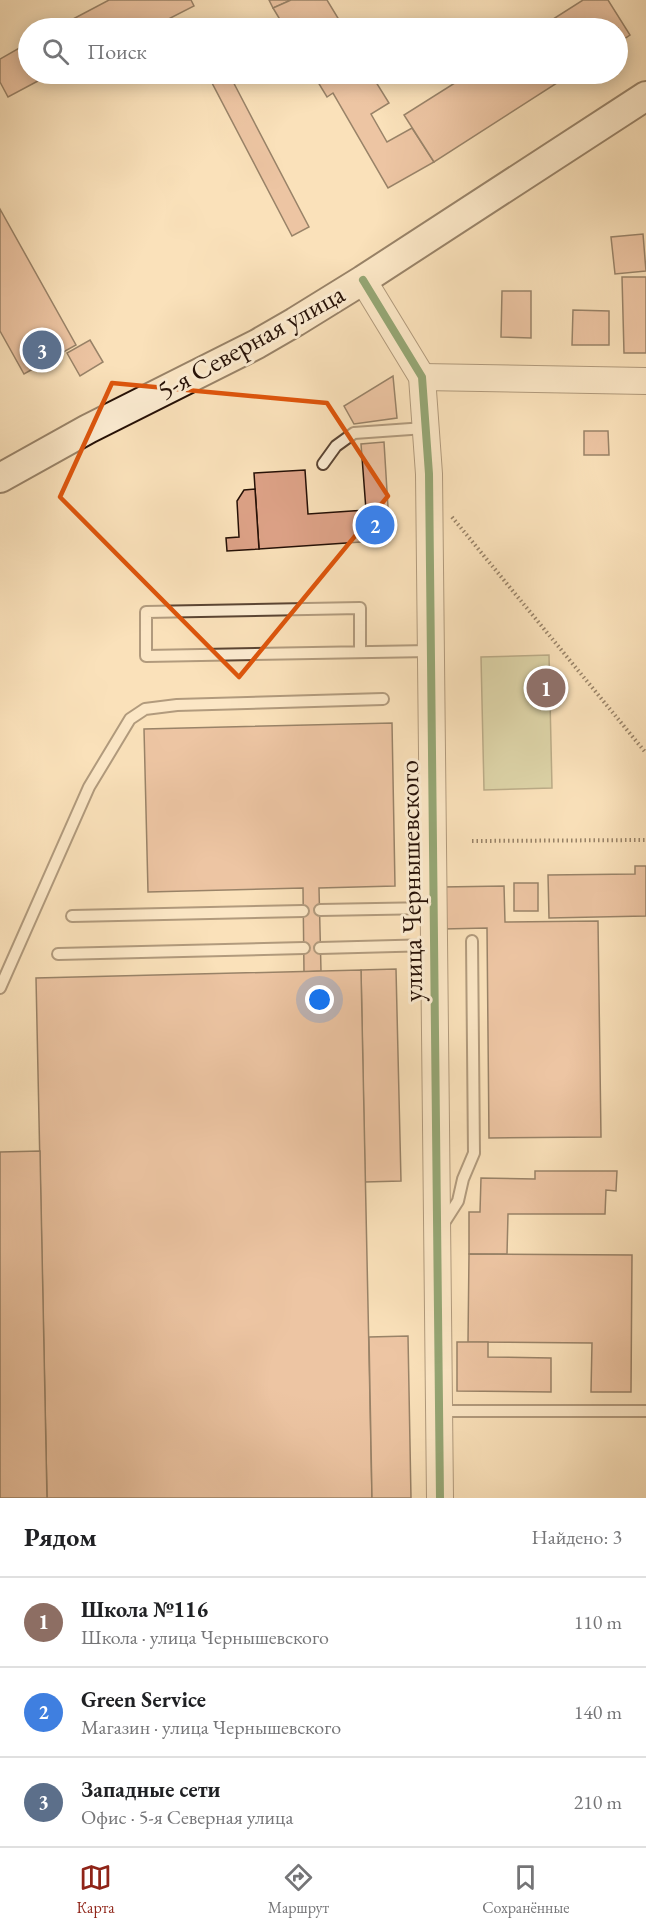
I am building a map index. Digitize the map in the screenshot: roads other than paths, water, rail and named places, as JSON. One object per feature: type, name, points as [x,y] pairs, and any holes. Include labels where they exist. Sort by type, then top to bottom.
[{"type":"main road","name":"5-я Северная улица","points":[[0,478],[88,429],[257,344],[363,280],[646,96]]},
{"type":"street","name":"улица Чернышевского","points":[[363,280],[422,377],[429,474],[435,1233],[440,1498]]},
{"type":"street","points":[[422,377],[646,381]]},
{"type":"lane","points":[[323,464],[336,446],[354,434],[426,428]]},
{"type":"lane","points":[[360,652],[360,608],[146,612],[146,656],[430,651]]},
{"type":"lane","points":[[0,988],[89,788],[130,719],[145,709],[177,705],[383,699]]},
{"type":"lane","points":[[320,910],[432,908]]},
{"type":"lane","points":[[72,916],[303,911]]},
{"type":"lane","points":[[435,1233],[458,1201],[463,1179],[474,1153],[472,941]]},
{"type":"lane","points":[[320,948],[433,945]]},
{"type":"lane","points":[[58,954],[304,948]]},
{"type":"lane","points":[[437,1411],[646,1411]]},
{"type":"place","name":"Западные сети","points":[[42,350]]},
{"type":"place","name":"Green Service","points":[[375,525]]},
{"type":"place","name":"Школа №116","points":[[546,688]]}]
